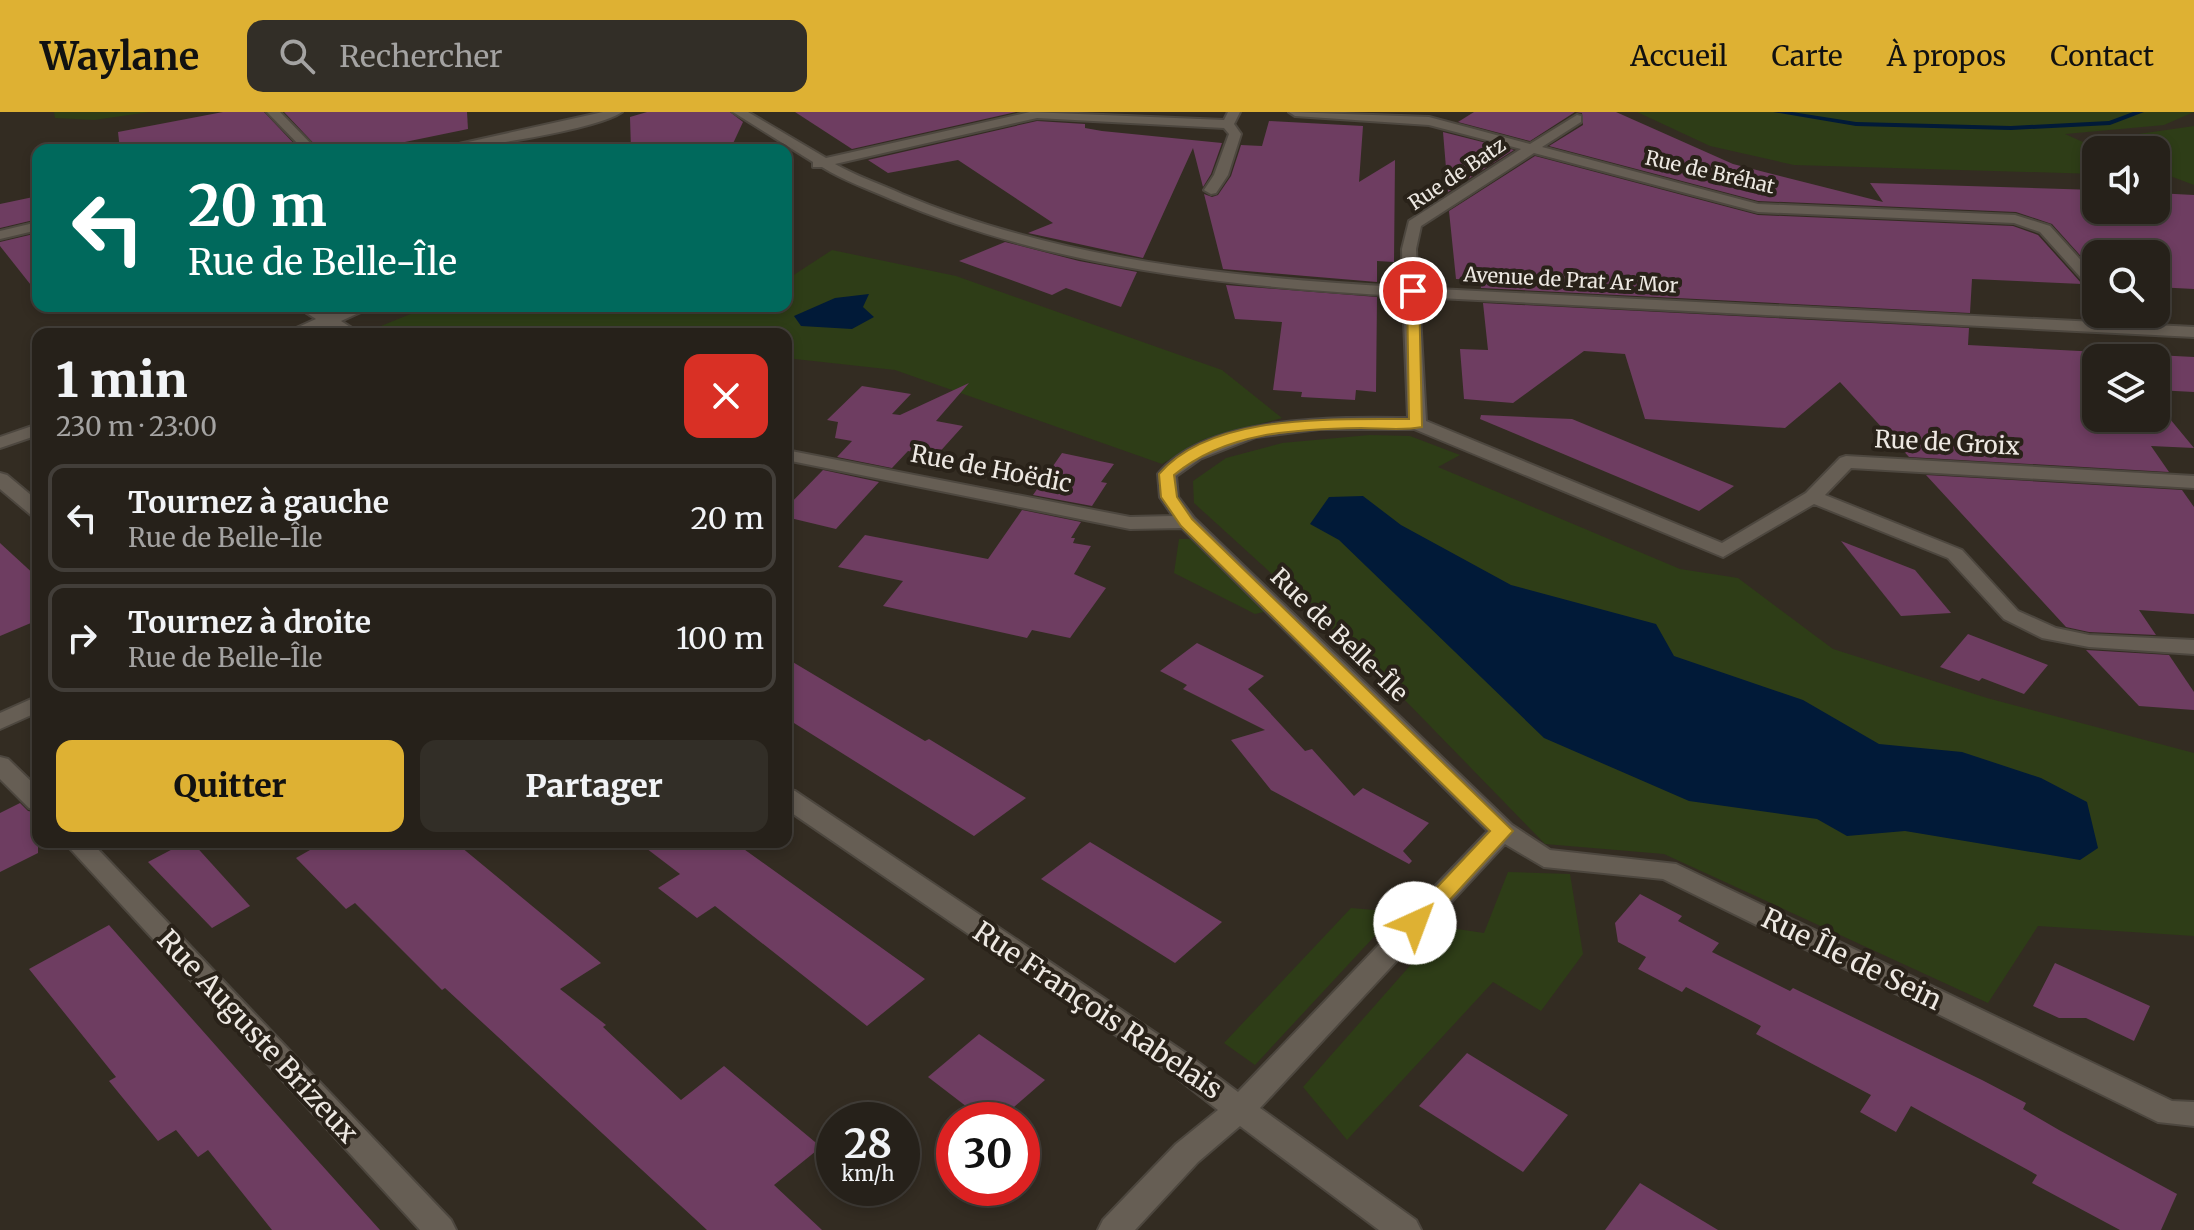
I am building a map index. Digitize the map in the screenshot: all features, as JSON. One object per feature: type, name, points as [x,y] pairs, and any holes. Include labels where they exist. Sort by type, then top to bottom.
[{"type":"street","points":[[273,112],[305,144]]},
{"type":"street","points":[[486,144],[616,112]]},
{"type":"street","name":"Avenue de Prat Ar Mor","points":[[739,112],[788,144]]},
{"type":"street","name":"Rue de Bréhat","points":[[1295,112],[1429,121],[1758,208],[2015,219],[2045,229],[2082,270]]},
{"type":"street","points":[[818,164],[1037,114],[1231,118],[1235,134],[1221,175],[1211,190]]},
{"type":"street","name":"Rue de Batz","points":[[1413,291],[1409,249],[1414,224],[1577,119]]},
{"type":"street","name":"Avenue de Prat Ar Mor","points":[[792,147],[818,164],[871,190],[939,216],[1056,251],[1187,275],[1413,291],[2194,332]]},
{"type":"street","points":[[0,235],[32,227]]},
{"type":"street","points":[[1413,291],[1417,424]]},
{"type":"street","points":[[314,312],[342,328]]},
{"type":"street","points":[[307,328],[350,312]]},
{"type":"street","name":"Rue de Belle-Île","points":[[1417,424],[1328,424],[1242,434],[1209,445],[1167,474],[1169,497],[1187,522],[1503,831]]},
{"type":"street","name":"Rue de Groix","points":[[1417,424],[1723,551],[1813,497],[1846,462],[2194,482]]},
{"type":"street","points":[[0,443],[32,431]]},
{"type":"street","name":"Rue de Hoëdic","points":[[792,456],[1130,523],[1187,522]]},
{"type":"street","points":[[0,479],[32,506]]},
{"type":"street","points":[[1813,497],[1955,554],[2011,615],[2050,633],[2089,641],[2194,647]]},
{"type":"street","points":[[0,722],[32,706]]},
{"type":"street","points":[[3,769],[32,796]]},
{"type":"street","name":"Rue François Rabelais","points":[[792,801],[1241,1108],[1348,1191],[1405,1230]]},
{"type":"street","points":[[1114,1230],[1187,1153],[1241,1108],[1503,831]]},
{"type":"street","name":"Rue Île de Sein","points":[[1503,831],[1544,858],[1667,870],[2169,1113],[2194,1114]]},
{"type":"street","name":"Rue Auguste Brizeux","points":[[82,848],[440,1230]]},
{"type":"green space","points":[[54,112],[150,112],[94,120],[55,118]]},
{"type":"green space","points":[[1637,112],[2194,112],[2164,125],[2065,134],[2082,142],[2082,174],[1794,165],[1710,146]]},
{"type":"green space","points":[[2194,126],[2194,185],[2170,176],[2170,136],[2125,136]]},
{"type":"green space","points":[[832,250],[956,276],[1222,370],[1282,418],[1202,440],[1162,464],[895,370],[792,359],[792,328],[376,328],[415,312],[792,312],[792,276]]},
{"type":"green space","points":[[1370,435],[1410,436],[1460,455],[1438,467],[1680,569],[1738,578],[1833,649],[1987,698],[2194,753],[2194,936],[2038,926],[1988,1003],[1664,854],[1545,844],[1362,656],[1194,503],[1193,481],[1226,458],[1282,443]]},
{"type":"green space","points":[[1179,539],[1191,539],[1264,612],[1255,614],[1174,573]]},
{"type":"green space","points":[[1508,872],[1570,874],[1583,954],[1541,1011],[1493,982],[1347,1140],[1303,1087],[1444,927],[1484,933]]},
{"type":"green space","points":[[1351,908],[1397,912],[1255,1065],[1224,1043]]},
{"type":"water","points":[[869,294],[863,307],[874,317],[852,329],[801,326],[794,316],[835,298]]},
{"type":"water","points":[[1363,496],[1401,525],[1511,585],[1656,624],[1674,656],[1803,700],[1879,744],[1962,752],[2041,778],[2087,802],[2098,848],[2080,860],[1905,831],[1847,836],[1817,819],[1689,801],[1544,738],[1339,540],[1310,524],[1329,497]]},
{"type":"building","points":[[223,112],[264,112],[294,144],[119,144],[118,132]]},
{"type":"building","points":[[284,112],[467,112],[468,129],[395,144],[314,144]]},
{"type":"building","points":[[647,112],[730,112],[743,122],[733,144],[631,144],[630,117]]},
{"type":"building","points":[[795,112],[1016,112],[852,149]]},
{"type":"building","points":[[1474,112],[1575,112],[1530,141],[1458,122]]},
{"type":"building","points":[[1575,112],[1616,112],[1733,164],[1883,202],[1870,183],[2082,190],[2082,224],[2170,224],[2170,194],[2194,195],[2194,289],[2170,288],[2170,240],[2082,240],[2082,257],[2052,224],[2016,212],[1758,201],[1549,146],[1583,125],[1582,113]]},
{"type":"building","points":[[1037,121],[1085,124],[1085,128],[1102,131],[1222,143],[1203,187],[1193,148],[1143,258],[1028,233],[1053,223],[958,160],[888,173],[868,160]]},
{"type":"building","points":[[1269,121],[1363,126],[1359,182],[1395,160],[1394,262],[1377,261],[1377,282],[1223,269],[1204,194],[1212,197],[1218,195],[1231,176],[1241,145],[1262,146]]},
{"type":"building","points":[[1443,132],[1514,150],[1448,192]]},
{"type":"building","points":[[1535,156],[1758,215],[2013,226],[2038,235],[2082,284],[1972,279],[1970,313],[1481,288],[1480,280],[1456,279],[1449,211]]},
{"type":"building","points":[[32,197],[32,220],[0,228],[0,204]]},
{"type":"building","points":[[32,234],[32,286],[0,246],[0,242]]},
{"type":"building","points":[[1005,242],[1137,272],[1121,307],[1066,288],[1052,295],[959,261]]},
{"type":"building","points":[[1226,285],[1377,297],[1376,392],[1356,390],[1355,400],[1301,397],[1302,392],[1273,390],[1282,322],[1235,319]]},
{"type":"building","points":[[1483,303],[1969,328],[1968,345],[2082,351],[2082,432],[2170,432],[2170,419],[2194,448],[2151,446],[2169,472],[1909,457],[1840,382],[1785,428],[1645,419],[1625,354],[1584,351],[1513,403],[1464,399],[1460,349],[1488,350]]},
{"type":"building","points":[[2170,356],[2194,357],[2194,392],[2170,391]]},
{"type":"building","points":[[969,383],[936,421],[963,426],[936,456],[908,451],[892,468],[837,457],[852,441],[835,438],[838,422],[827,420],[862,386],[911,394],[892,414],[900,415]]},
{"type":"building","points":[[1481,415],[1572,419],[1734,486],[1699,511],[1480,419]]},
{"type":"building","points":[[1062,453],[1114,464],[1101,482],[1107,483],[1092,506],[1033,495]]},
{"type":"building","points":[[823,470],[879,482],[836,529],[792,518],[792,502]]},
{"type":"building","points":[[1926,475],[2182,490],[2194,507],[2194,614],[2139,610],[2156,635],[2089,632],[2066,627]]},
{"type":"building","points":[[1022,510],[1081,522],[1071,538],[1075,538],[1073,543],[1091,546],[1074,574],[1106,588],[1070,638],[1032,630],[1027,638],[883,606],[903,581],[838,567],[865,535],[988,559]]},
{"type":"building","points":[[1841,541],[1915,570],[1951,613],[1901,616]]},
{"type":"building","points":[[0,543],[32,572],[32,623],[0,636]]},
{"type":"building","points":[[1968,634],[2048,665],[2024,694],[1940,667]]},
{"type":"building","points":[[1197,643],[1264,676],[1248,689],[1305,751],[1312,749],[1354,796],[1363,788],[1429,823],[1403,851],[1412,861],[1409,864],[1271,790],[1231,740],[1265,730],[1183,689],[1187,685],[1160,671]]},
{"type":"building","points":[[2086,650],[2169,655],[2194,692],[2194,710],[2139,706]]},
{"type":"building","points":[[792,662],[1026,798],[974,836],[792,722]]},
{"type":"building","points":[[20,803],[32,812],[32,848],[38,848],[38,853],[0,872],[0,813]]},
{"type":"building","points":[[1090,842],[1222,922],[1175,963],[1041,879]]},
{"type":"building","points":[[175,848],[197,848],[250,906],[212,928],[148,862]]},
{"type":"building","points":[[314,848],[462,848],[601,963],[560,989],[606,1025],[603,1027],[681,1100],[724,1066],[816,1143],[816,1151],[774,1185],[822,1230],[707,1230],[445,988],[442,990],[355,903],[346,909],[296,858]]},
{"type":"building","points":[[646,848],[742,848],[925,979],[867,1026],[715,906],[697,918],[658,888],[680,874]]},
{"type":"building","points":[[1640,894],[1682,916],[1678,921],[1719,943],[1712,952],[1982,1080],[2026,1103],[2023,1109],[2177,1194],[2161,1230],[2120,1230],[2032,1183],[2037,1175],[1911,1106],[1896,1132],[1860,1112],[1871,1095],[1756,1034],[1761,1026],[1686,987],[1682,992],[1638,969],[1646,957],[1618,942],[1615,923]]},
{"type":"building","points":[[109,925],[380,1230],[272,1230],[208,1150],[198,1157],[176,1130],[158,1141],[109,1081],[116,1077],[29,969]]},
{"type":"building","points":[[2055,963],[2150,1006],[2134,1041],[2086,1018],[2059,1018],[2033,1006]]},
{"type":"building","points":[[979,1034],[1045,1080],[1020,1102],[961,1102],[928,1077]]},
{"type":"building","points":[[1467,1053],[1568,1115],[1523,1172],[1419,1106]]},
{"type":"building","points":[[1640,1183],[1718,1230],[1605,1230]]},
{"type":"waterway","points":[[1777,112],[1856,124],[2011,128],[2110,123],[2140,112]]},
{"type":"route","points":[[1413,291],[1417,424],[1328,424],[1242,434],[1209,445],[1167,474],[1169,497],[1187,522],[1503,831],[1415,923]]}]
